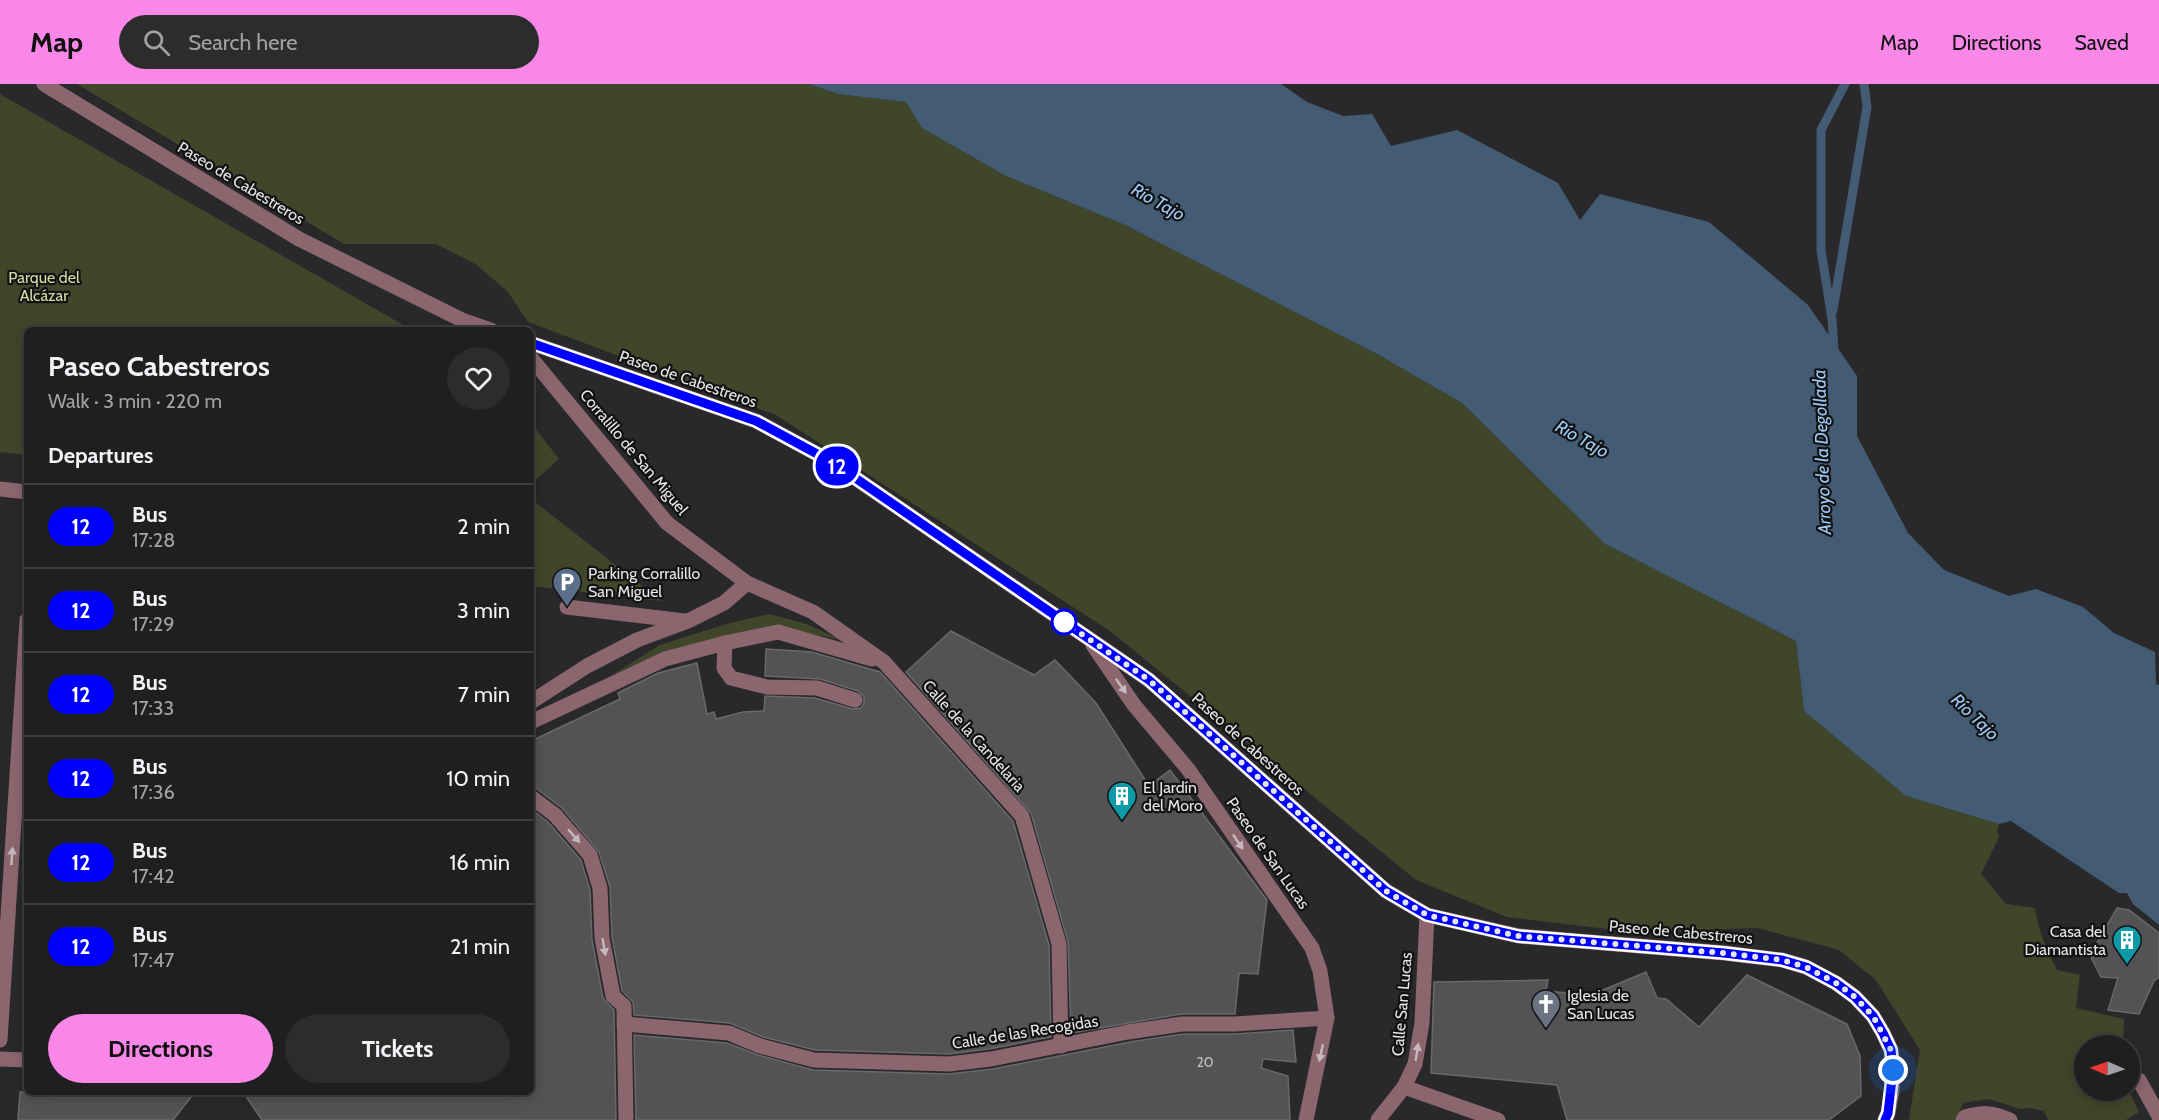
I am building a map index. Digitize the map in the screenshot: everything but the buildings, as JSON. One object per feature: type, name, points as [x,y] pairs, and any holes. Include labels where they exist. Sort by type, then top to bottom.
[{"type":"street","name":"Paseo de Cabestreros","points":[[44,84],[299,239],[462,320],[482,327]]},
{"type":"street","name":"Paseo de Cabestreros","points":[[534,344],[756,421],[832,462],[1149,680],[1386,891],[1427,915],[1518,936],[1782,960],[1806,967],[1836,983],[1855,997],[1873,1016],[1891,1050],[1893,1070],[1890,1102],[1885,1120]]},
{"type":"street","name":"Corralillo de San Miguel","points":[[534,362],[667,523],[747,583],[813,612],[884,662]]},
{"type":"street","points":[[0,489],[24,492]]},
{"type":"street","points":[[534,700],[586,666],[637,640],[687,621],[724,603],[747,583]]},
{"type":"street","points":[[567,607],[687,621]]},
{"type":"street","points":[[534,721],[665,659],[778,632],[884,662]]},
{"type":"street","name":"Paseo de San Lucas","points":[[1088,638],[1134,705],[1188,769],[1312,948],[1320,971],[1328,1018],[1306,1120]]},
{"type":"street","points":[[725,643],[724,668],[731,678],[767,687],[817,688],[855,700]]},
{"type":"street","name":"Calle de la Candelaria","points":[[884,662],[1022,816],[1059,944],[1061,1047]]},
{"type":"street","points":[[0,1040],[24,667]]},
{"type":"street","points":[[534,799],[555,815],[590,855],[600,888],[602,938],[613,996],[624,1006],[626,1120]]},
{"type":"street","name":"Calle San Lucas","points":[[1378,1120],[1404,1087],[1415,1064],[1422,1023],[1427,915]]},
{"type":"street","name":"Calle de las Recogidas","points":[[624,1024],[729,1033],[760,1046],[814,1060],[949,1064],[1061,1047],[1128,1032],[1182,1024],[1235,1024],[1328,1018]]},
{"type":"street","points":[[0,1059],[24,1060]]},
{"type":"street","points":[[2140,1082],[2159,1116]]},
{"type":"street","points":[[1404,1087],[1498,1120]]},
{"type":"street","points":[[1964,1120],[1965,1117],[1984,1112],[2005,1117]]},
{"type":"green space","points":[[77,84],[809,84],[838,94],[907,102],[922,128],[1004,175],[1125,225],[1379,355],[1462,403],[1605,544],[1796,641],[1804,711],[1906,796],[1999,824],[1997,831],[1999,837],[1981,874],[2006,904],[2035,908],[2046,948],[2057,970],[2080,975],[2076,1008],[2124,1019],[2123,1035],[2074,1035],[2074,1101],[2134,1101],[2139,1112],[2126,1120],[2048,1120],[2044,1111],[2030,1108],[2020,1109],[1989,1099],[1963,1103],[1956,1120],[1909,1120],[1920,1050],[1876,980],[1839,950],[1758,928],[1632,932],[1507,917],[1416,880],[1110,631],[776,415],[528,322],[508,292],[477,265],[436,244],[344,244]]},
{"type":"green space","name":"Parque del Alcázar","points":[[0,94],[407,327],[24,327],[24,455],[0,452]]},
{"type":"green space","points":[[534,427],[559,459],[534,481]]},
{"type":"green space","points":[[534,501],[662,601],[534,586]]},
{"type":"green space","points":[[769,614],[807,624],[841,640],[775,626],[715,638],[659,654],[612,675],[660,645],[726,624]]},
{"type":"water","name":"Río Tajo","points":[[809,84],[1281,84],[1307,102],[1343,116],[1372,114],[1391,146],[1457,130],[1558,183],[1580,220],[1600,194],[1709,222],[1808,305],[1857,376],[1857,436],[1908,533],[1944,570],[2009,596],[2036,589],[2083,607],[2114,633],[2155,652],[2156,684],[2159,685],[2159,925],[2133,904],[2127,893],[2119,893],[2011,821],[1999,824],[1906,796],[1804,711],[1796,641],[1605,544],[1462,403],[1379,355],[1125,225],[1004,175],[922,128],[906,102],[838,94]]},
{"type":"waterway","name":"Arroyo de la Degollada","points":[[1834,351],[1832,319],[1821,250],[1821,130],[1845,84]]},
{"type":"waterway","name":"Arroyo de la Degollada","points":[[1833,310],[1867,107],[1864,84]]},
{"type":"bus line","name":"12","points":[[534,344],[756,421],[832,462],[1149,680],[1386,891],[1427,915],[1518,936],[1782,960],[1806,967],[1836,983],[1855,997],[1873,1016],[1891,1050],[1892,1091],[1885,1120]]},
{"type":"place","name":"Parking Corralillo San Miguel","points":[[567,608]]},
{"type":"place","name":"El Jardín del Moro","points":[[1122,822]]},
{"type":"place","name":"Casa del Diamantista","points":[[2127,966]]},
{"type":"place","name":"Iglesia de San Lucas","points":[[1546,1030]]},
{"type":"route","points":[[1064,622],[1149,680],[1386,891],[1427,915],[1518,936],[1724,953],[1782,960],[1806,967],[1836,983],[1855,997],[1873,1016],[1891,1050],[1893,1070]]}]
